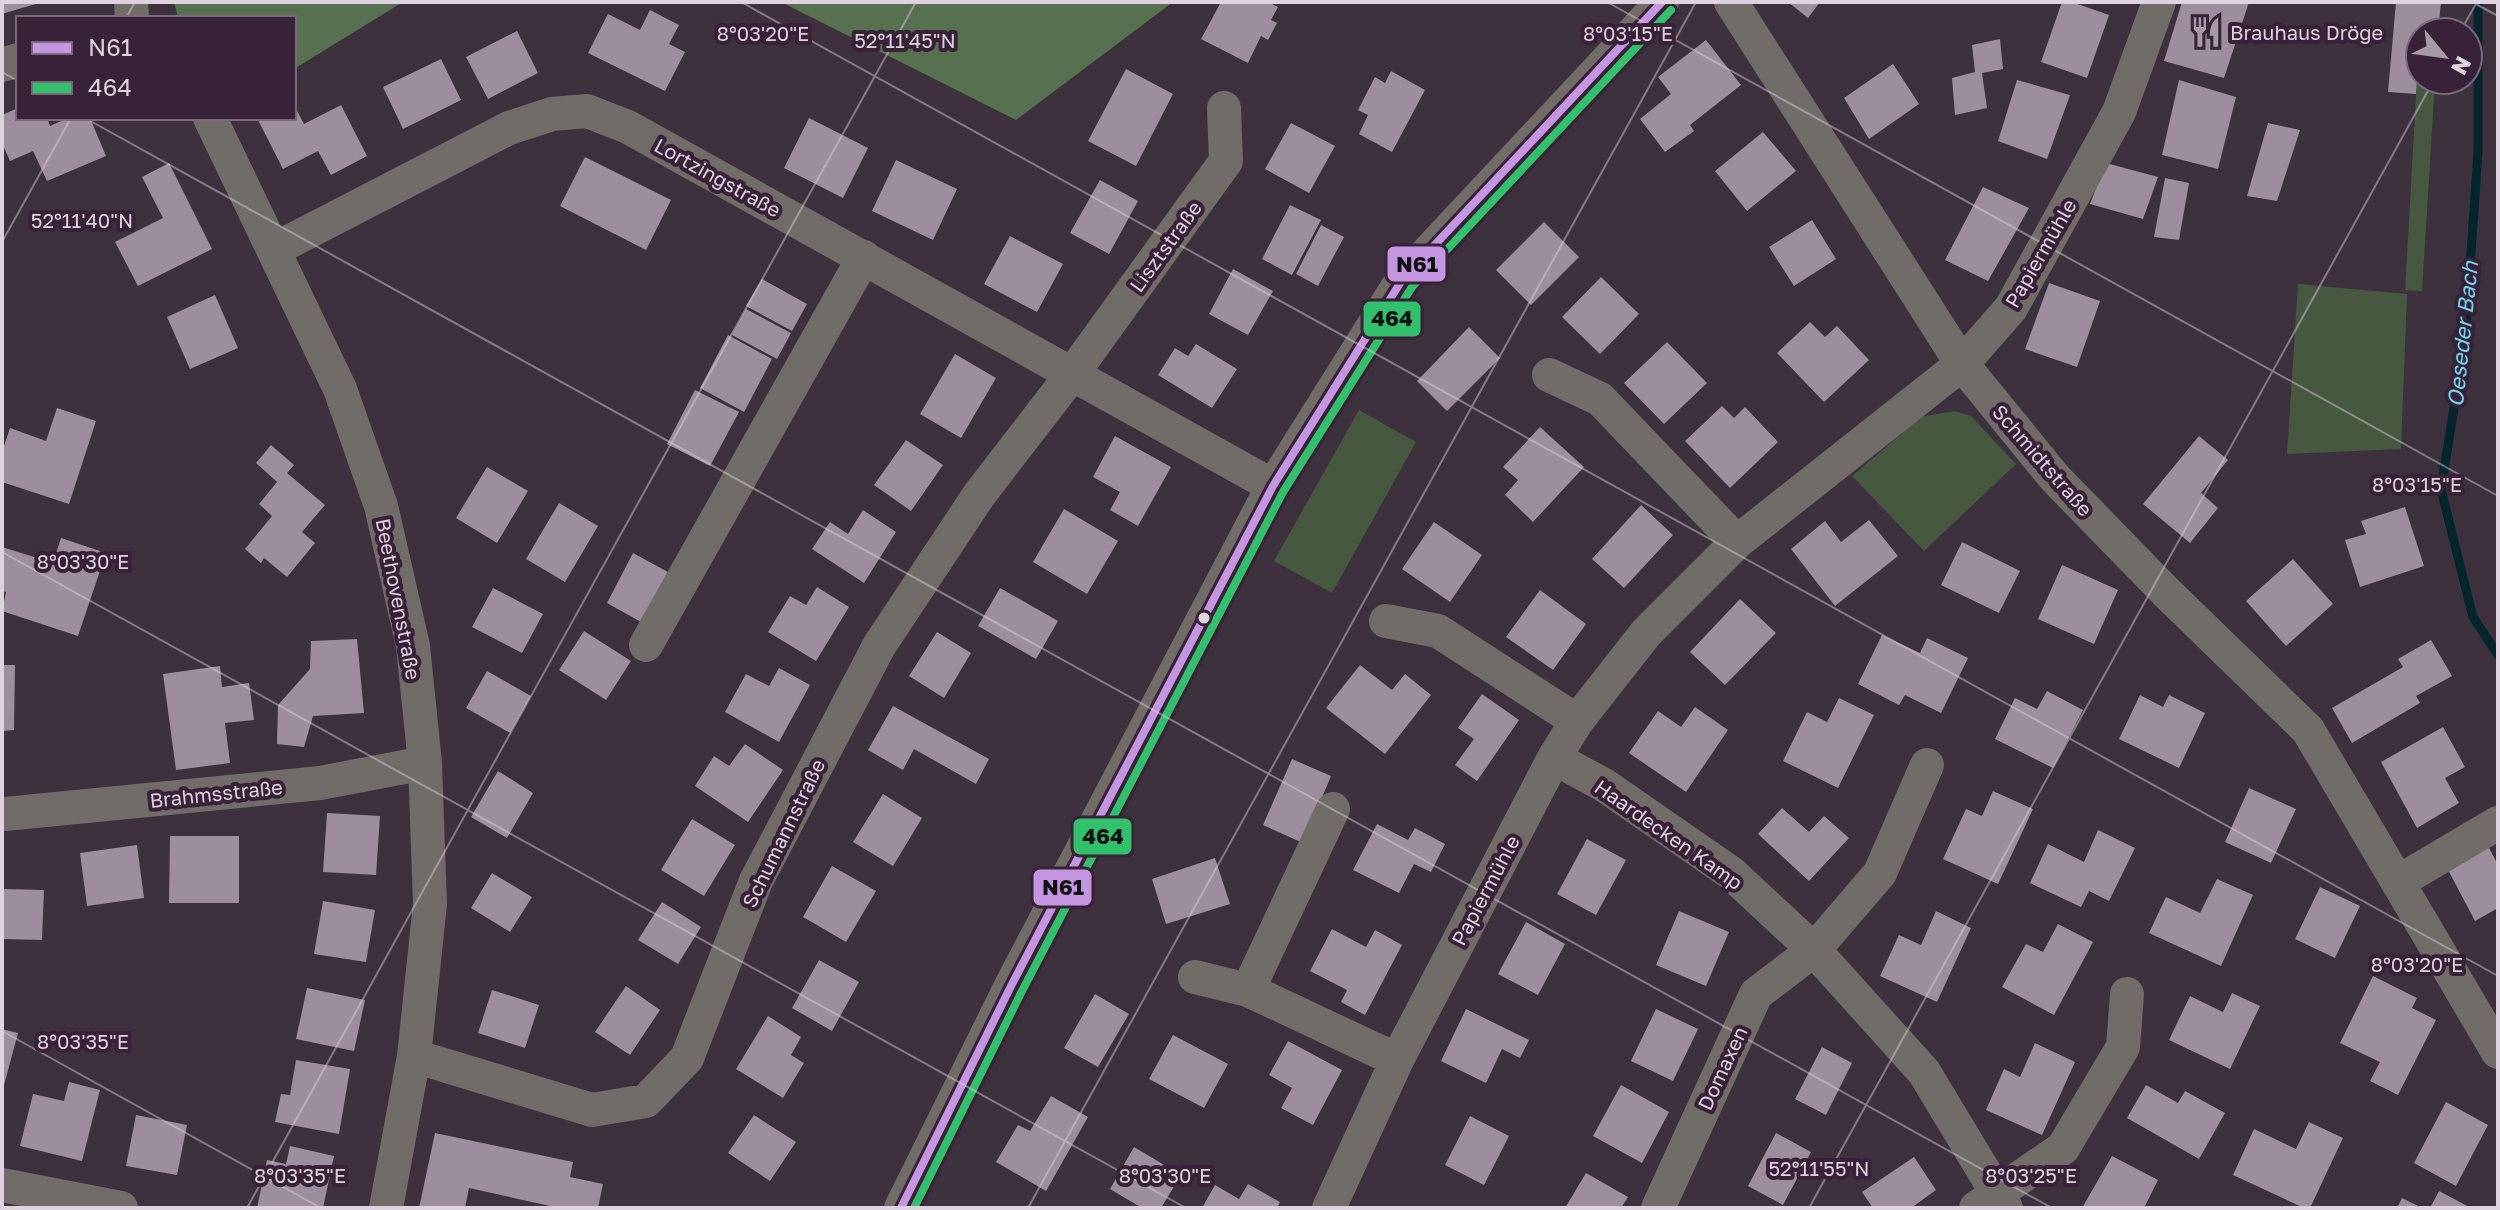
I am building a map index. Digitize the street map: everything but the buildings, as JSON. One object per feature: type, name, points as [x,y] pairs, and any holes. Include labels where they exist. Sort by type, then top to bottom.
[{"type":"street","points":[[901,1208],[1011,986],[1273,486],[1402,280],[1662,2]]},
{"type":"street","name":"Schmidtstraße","points":[[1731,2],[1962,364],[2055,478],[2165,591],[2308,730],[2498,1052]]},
{"type":"street","name":"Papiermühle","points":[[1329,1208],[1397,1060],[1554,758],[1577,721],[1646,633],[1737,542],[1962,364],[2011,308],[2119,112],[2159,2]]},
{"type":"street","name":"Lisztstraße","points":[[1073,373],[1226,161],[1224,108]]},
{"type":"street","name":"Lortzingstraße","points":[[275,249],[509,128],[552,114],[587,111],[628,127],[1273,486]]},
{"type":"street","name":"Beethovenstraße","points":[[211,120],[340,389],[381,506],[413,646],[425,763],[430,904],[414,1056],[386,1208]]},
{"type":"street","points":[[646,645],[864,257]]},
{"type":"street","name":"Schumannstraße","points":[[414,1056],[592,1110],[646,1101],[687,1058],[756,881],[879,646],[979,495],[1073,373]]},
{"type":"street","points":[[1549,375],[1600,399],[1737,542]]},
{"type":"street","points":[[1386,621],[1438,631],[1577,721]]},
{"type":"street","name":"Haardecken Kamp","points":[[1554,758],[1604,785],[1731,873],[1814,950],[1924,1072],[1993,1203],[2063,1148],[2123,1047],[2127,994]]},
{"type":"street","name":"Brahmsstraße","points":[[5,814],[320,783],[425,763]]},
{"type":"street","points":[[1814,950],[1880,873],[1927,765]]},
{"type":"street","points":[[1248,990],[1333,809]]},
{"type":"street","points":[[2398,882],[2498,823]]},
{"type":"street","name":"Domaxen","points":[[1658,1208],[1756,994],[1814,950]]},
{"type":"street","points":[[1195,977],[1248,990],[1397,1060]]},
{"type":"street","points":[[2,1185],[121,1208]]},
{"type":"green space","points":[[174,2],[403,2],[296,68],[296,16],[178,16]]},
{"type":"green space","points":[[781,2],[1173,2],[1016,120]]},
{"type":"green space","points":[[2416,96],[2434,96],[2422,291],[2405,290]]},
{"type":"green space","points":[[2298,284],[2407,294],[2401,449],[2287,454]]},
{"type":"green space","points":[[1359,410],[1416,442],[1332,593],[1274,561]]},
{"type":"green space","points":[[1954,411],[1971,416],[2016,464],[1924,551],[1852,476],[1921,417]]},
{"type":"waterway","name":"Oeseder Bach","points":[[2478,2],[2478,152],[2465,339],[2441,489],[2473,617],[2498,655]]},
{"type":"transit line","name":"N61","points":[[901,1208],[1011,986],[1273,486],[1402,280],[1662,2]]},
{"type":"transit line","name":"464","points":[[914,1208],[1022,991],[1283,492],[1412,287],[1671,10]]},
{"type":"place","name":"Brauhaus Dröge","points":[[2206,32]]}]
